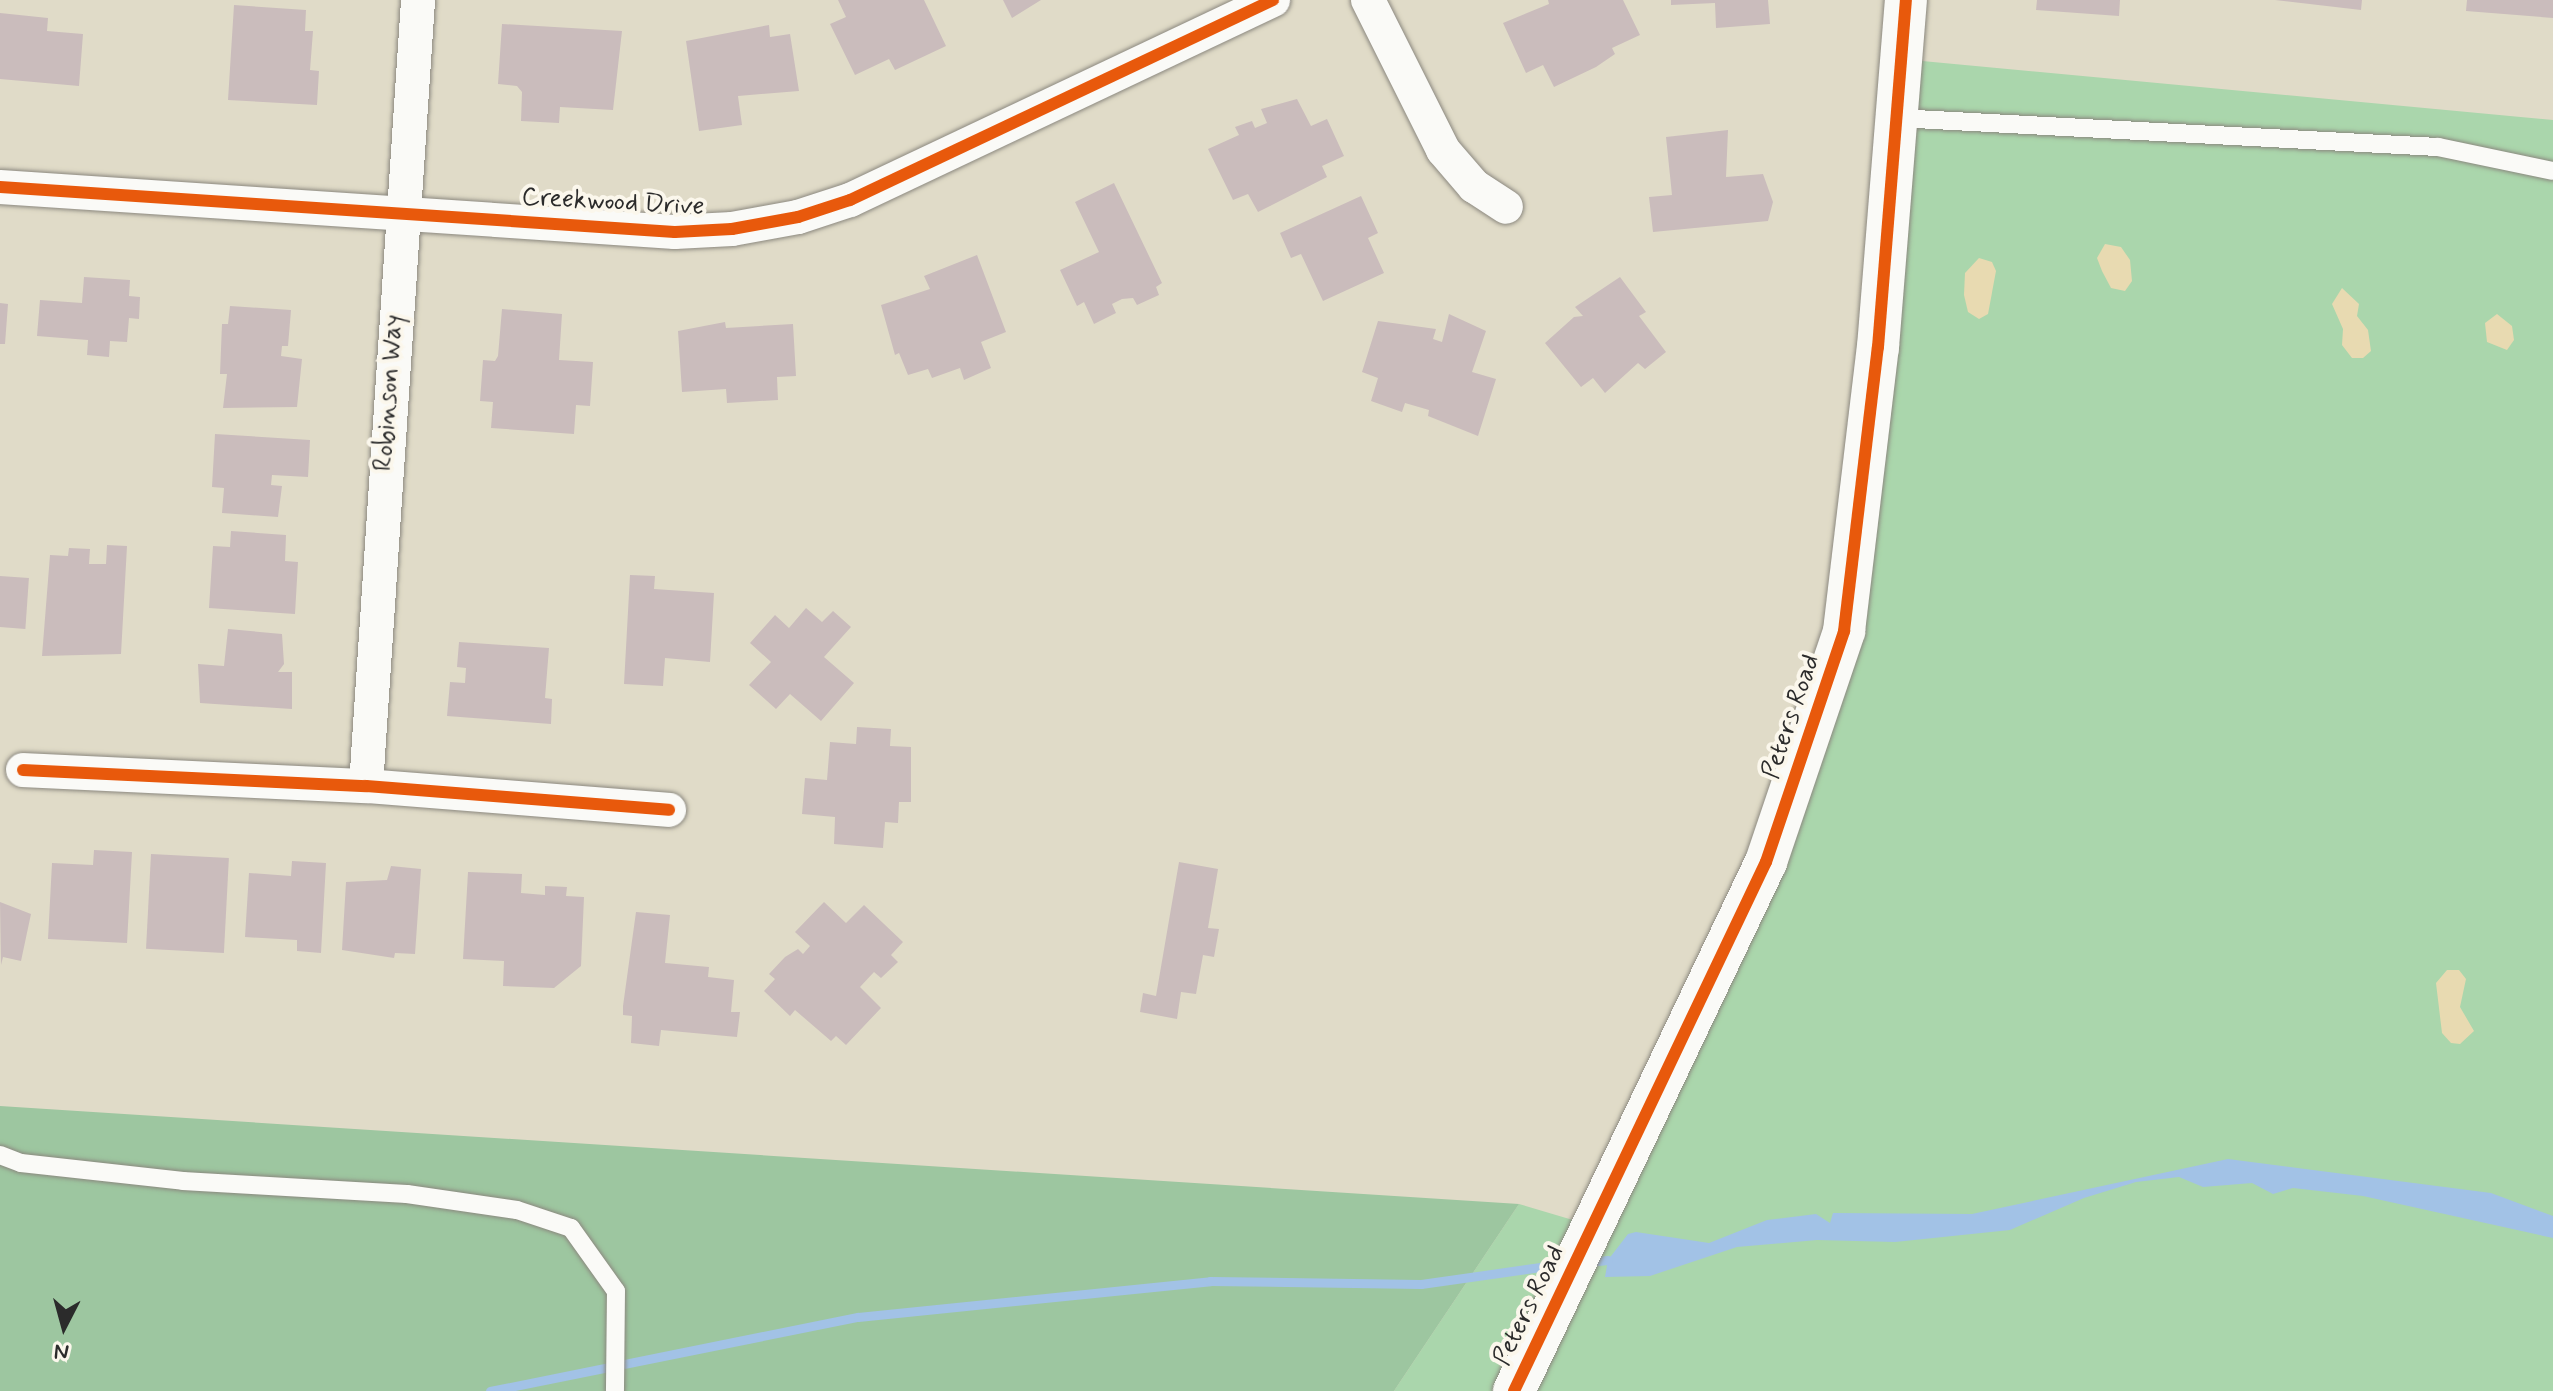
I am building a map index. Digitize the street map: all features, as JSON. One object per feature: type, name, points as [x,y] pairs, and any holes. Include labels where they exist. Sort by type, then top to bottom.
[{"type":"street","name":"Robinson Way","points":[[366,786],[418,0]]},
{"type":"street","name":"Creekwood Drive","points":[[0,187],[402,211],[675,232],[732,229],[798,217],[850,200],[1273,0]]},
{"type":"street","points":[[1368,0],[1443,150],[1474,186],[1506,207]]},
{"type":"street","name":"Peters Road","points":[[1514,1391],[1766,862],[1844,631],[1878,347],[1906,0]]},
{"type":"street","points":[[23,770],[366,786],[669,810]]},
{"type":"lane","points":[[1897,118],[2438,147],[2553,171]]},
{"type":"lane","points":[[0,1155],[21,1163],[183,1181],[407,1194],[517,1210],[571,1228],[616,1291],[615,1391]]},
{"type":"green space","points":[[1901,59],[2553,120],[2553,1391],[1394,1391],[1519,1204],[1593,1226],[1844,631]]},
{"type":"green space","points":[[0,1106],[1519,1204],[1394,1391],[0,1391]]},
{"type":"sand","points":[[2105,244],[2121,247],[2130,260],[2132,281],[2125,291],[2111,288],[2102,271],[2097,258]]},
{"type":"sand","points":[[1979,258],[1992,262],[1996,271],[1988,314],[1979,319],[1968,312],[1964,295],[1965,273]]},
{"type":"sand","points":[[2342,288],[2359,304],[2357,316],[2368,330],[2371,351],[2363,358],[2352,358],[2342,345],[2343,329],[2332,304]]},
{"type":"sand","points":[[2497,314],[2512,326],[2514,340],[2507,350],[2487,342],[2485,323]]},
{"type":"sand","points":[[2447,970],[2459,970],[2466,979],[2460,1007],[2474,1031],[2460,1044],[2451,1043],[2442,1033],[2436,983]]},
{"type":"water","points":[[2228,1159],[2491,1193],[2553,1216],[2553,1238],[2363,1196],[2293,1188],[2273,1194],[2252,1183],[2203,1187],[2179,1177],[2136,1182],[2084,1198],[2010,1230],[1895,1242],[1817,1240],[1737,1247],[1650,1276],[1605,1277],[1608,1260],[1628,1234],[1636,1232],[1709,1243],[1767,1220],[1816,1214],[1830,1223],[1833,1213],[1972,1214]]},
{"type":"building","points":[[838,0],[924,0],[946,46],[895,70],[889,59],[855,75],[830,24],[846,17]]},
{"type":"building","points":[[1003,0],[1041,0],[1012,18]]},
{"type":"building","points":[[1548,0],[1623,0],[1640,35],[1612,48],[1615,54],[1596,67],[1554,87],[1543,65],[1526,73],[1503,23],[1549,4]]},
{"type":"building","points":[[1671,0],[1768,0],[1770,24],[1716,28],[1715,3],[1671,5]]},
{"type":"building","points":[[2037,0],[2120,0],[2119,16],[2036,10]]},
{"type":"building","points":[[2275,0],[2362,0],[2361,10]]},
{"type":"building","points":[[2467,0],[2553,0],[2553,18],[2466,11]]},
{"type":"building","points":[[234,5],[306,10],[305,31],[313,31],[310,70],[319,71],[317,105],[228,100]]},
{"type":"building","points":[[0,13],[48,18],[47,31],[83,34],[79,86],[0,79]]},
{"type":"building","points":[[502,24],[622,31],[613,110],[560,107],[559,123],[521,121],[522,92],[517,86],[498,84]]},
{"type":"building","points":[[769,25],[770,37],[790,34],[799,91],[738,96],[742,125],[699,131],[686,41]]},
{"type":"building","points":[[1297,99],[1311,126],[1327,119],[1344,156],[1322,166],[1327,177],[1258,212],[1248,194],[1233,200],[1208,149],[1239,135],[1235,127],[1252,121],[1255,128],[1267,123],[1261,109]]},
{"type":"building","points":[[1728,130],[1726,177],[1763,174],[1773,202],[1768,221],[1653,232],[1649,197],[1672,195],[1666,137]]},
{"type":"building","points":[[1114,183],[1162,283],[1156,287],[1159,295],[1137,305],[1133,298],[1122,299],[1112,304],[1116,313],[1094,324],[1084,302],[1077,306],[1060,270],[1099,252],[1075,202]]},
{"type":"building","points":[[1361,196],[1378,233],[1368,238],[1384,273],[1323,301],[1301,254],[1291,258],[1280,233]]},
{"type":"building","points":[[977,255],[1006,332],[981,342],[991,368],[964,380],[960,368],[932,378],[928,369],[908,375],[899,353],[895,355],[881,305],[930,289],[924,276]]},
{"type":"building","points":[[84,277],[130,280],[129,296],[140,297],[139,319],[129,318],[127,342],[110,341],[109,357],[87,355],[88,340],[37,336],[40,300],[82,303]]},
{"type":"building","points":[[1620,277],[1646,312],[1639,316],[1666,352],[1645,369],[1638,363],[1605,393],[1593,378],[1581,387],[1545,343],[1574,317],[1583,316],[1575,307]]},
{"type":"building","points":[[0,303],[8,304],[5,344],[0,344]]},
{"type":"building","points":[[230,306],[291,310],[288,346],[282,346],[281,356],[302,359],[297,407],[223,408],[227,374],[220,374],[222,324],[228,324]]},
{"type":"building","points":[[502,309],[562,314],[559,360],[593,362],[590,406],[576,405],[574,434],[491,428],[493,402],[480,401],[483,360],[495,361],[498,356]]},
{"type":"building","points":[[1449,314],[1486,331],[1472,372],[1496,379],[1478,436],[1428,416],[1429,410],[1405,403],[1402,412],[1371,401],[1378,378],[1362,372],[1378,321],[1436,329],[1433,339],[1442,342]]},
{"type":"building","points":[[725,322],[726,328],[793,324],[796,376],[777,377],[778,400],[727,403],[726,389],[682,392],[678,331]]},
{"type":"building","points":[[215,434],[310,440],[308,477],[272,475],[271,485],[282,486],[278,517],[222,513],[224,488],[212,487]]},
{"type":"building","points":[[231,531],[286,535],[285,561],[298,562],[295,614],[209,608],[213,546],[230,547]]},
{"type":"building","points":[[107,545],[127,546],[121,654],[42,656],[50,555],[68,556],[69,548],[90,549],[89,564],[106,564]]},
{"type":"building","points":[[630,575],[655,576],[654,589],[714,593],[710,662],[665,658],[663,686],[624,684]]},
{"type":"building","points":[[0,576],[29,578],[25,629],[0,627]]},
{"type":"building","points":[[806,608],[822,622],[833,611],[851,627],[824,657],[854,683],[821,721],[790,694],[776,709],[749,685],[771,662],[750,643],[775,615],[789,628]]},
{"type":"building","points":[[228,629],[282,634],[284,664],[278,672],[292,672],[292,709],[200,703],[198,664],[224,666]]},
{"type":"building","points":[[459,642],[549,648],[545,698],[552,699],[551,724],[447,716],[450,682],[465,683],[466,668],[457,667]]},
{"type":"building","points":[[857,727],[891,729],[890,746],[911,747],[911,802],[899,802],[898,823],[885,822],[883,848],[834,844],[835,817],[802,814],[805,778],[827,780],[830,742],[856,744]]},
{"type":"building","points":[[94,850],[132,852],[127,943],[48,939],[52,863],[93,865]]},
{"type":"building","points":[[151,854],[229,858],[224,953],[146,949]]},
{"type":"building","points":[[292,861],[326,863],[321,953],[297,951],[297,940],[245,937],[249,873],[291,876]]},
{"type":"building","points":[[1179,862],[1218,869],[1208,928],[1219,929],[1214,957],[1203,955],[1196,994],[1181,992],[1177,1019],[1140,1012],[1143,993],[1156,996]]},
{"type":"building","points":[[391,866],[421,869],[415,954],[395,953],[394,958],[342,950],[346,882],[387,880]]},
{"type":"building","points":[[468,872],[522,874],[521,893],[545,895],[545,886],[567,887],[566,896],[584,897],[581,966],[554,988],[503,986],[504,961],[463,959]]},
{"type":"building","points":[[0,902],[31,914],[21,961],[3,957],[1,965]]},
{"type":"building","points":[[824,902],[846,923],[864,905],[903,942],[891,955],[898,962],[881,978],[874,972],[860,987],[881,1008],[846,1045],[836,1036],[831,1041],[795,1010],[790,1016],[764,991],[775,979],[769,974],[785,957],[798,949],[803,954],[810,946],[795,932]]},
{"type":"building","points":[[636,912],[670,915],[665,963],[709,967],[708,977],[734,980],[731,1012],[740,1012],[737,1037],[661,1030],[659,1046],[631,1043],[632,1016],[623,1015],[623,1006]]},
{"type":"waterway","points":[[1588,1262],[1608,1260]]},
{"type":"waterway","points":[[490,1391],[858,1317],[1210,1281],[1421,1284],[1561,1264]]},
{"type":"cycle path","points":[[0,187],[675,232],[732,229],[798,217],[850,200],[1273,0]]},
{"type":"cycle path","points":[[1514,1391],[1766,862],[1844,631],[1878,347],[1906,0]]},
{"type":"cycle path","points":[[23,770],[366,786],[669,810]]}]
